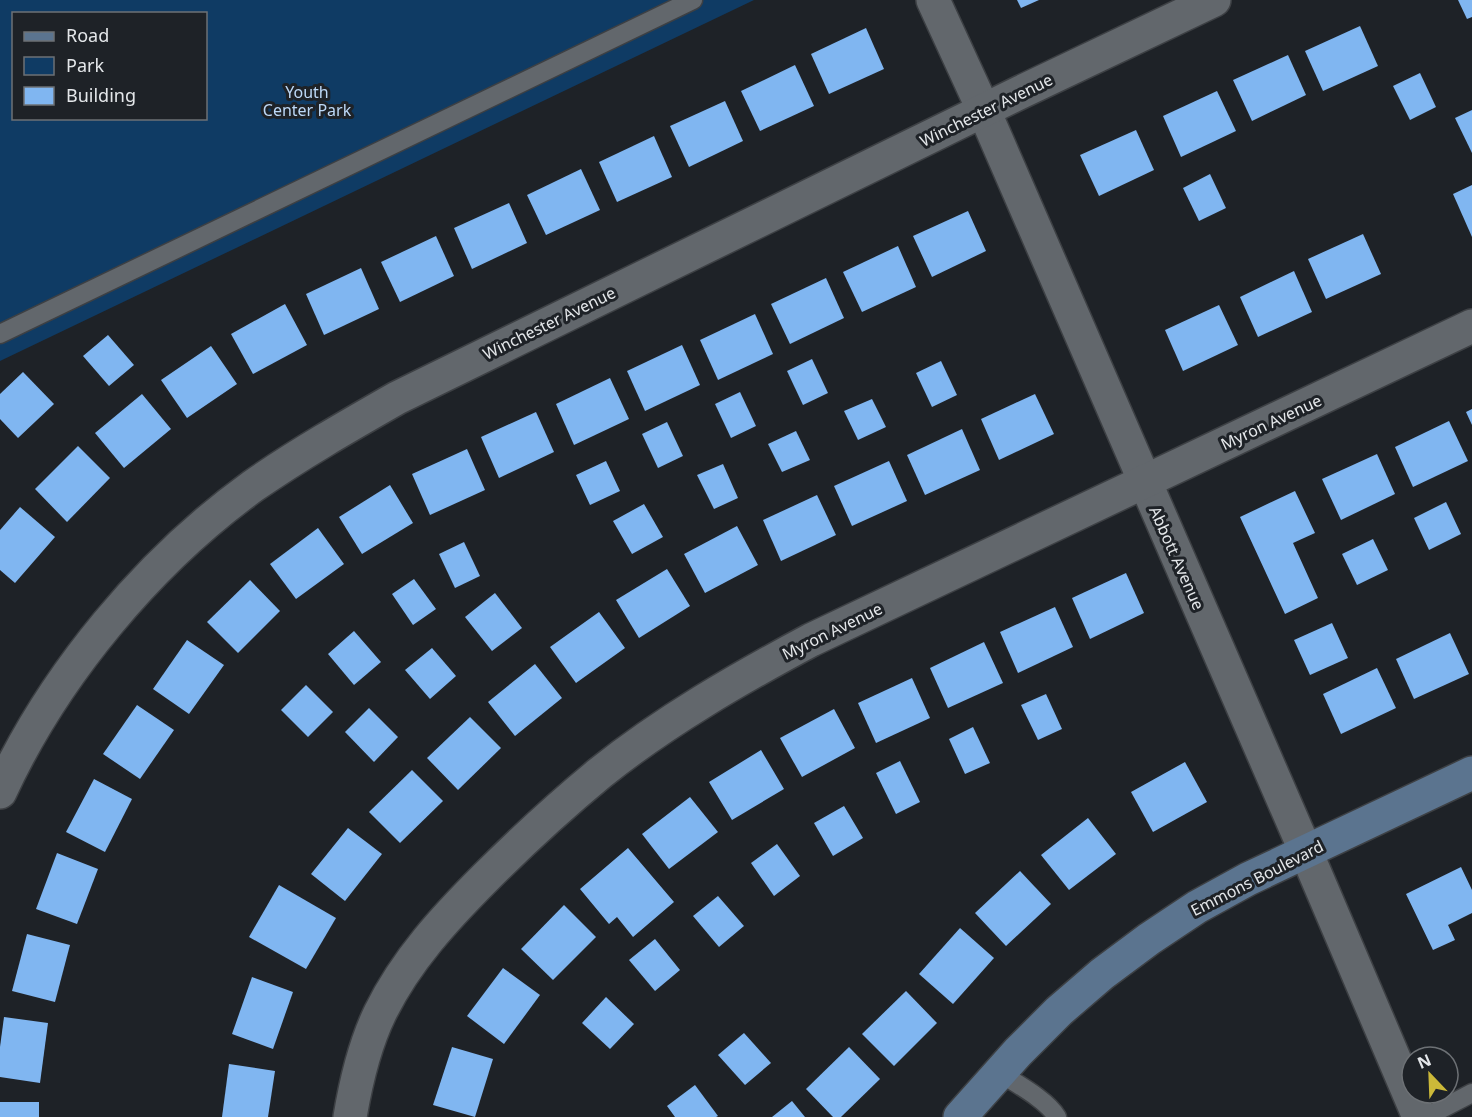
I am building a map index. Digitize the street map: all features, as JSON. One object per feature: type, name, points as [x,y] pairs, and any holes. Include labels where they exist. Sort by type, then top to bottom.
[{"type":"street","name":"Abbott Avenue","points":[[933,0],[984,111],[1419,1117]]},
{"type":"street","name":"Winchester Avenue","points":[[0,792],[38,721],[69,674],[103,629],[153,574],[208,522],[252,487],[323,440],[397,398],[1214,0]]},
{"type":"street","name":"Myron Avenue","points":[[350,1117],[358,1072],[380,1013],[412,958],[445,919],[532,831],[601,772],[693,707],[811,640],[1472,326]]},
{"type":"street","name":"Emmons Boulevard","points":[[960,1117],[1018,1052],[1059,1011],[1102,974],[1149,939],[1197,907],[1238,885],[1472,773]]},
{"type":"lane","points":[[0,334],[693,0]]},
{"type":"lane","points":[[1000,1073],[1035,1097],[1058,1117]]},
{"type":"lane","points":[[1426,1117],[1472,1093]]},
{"type":"green space","name":"Youth Center Park","points":[[0,0],[754,0],[0,361]]},
{"type":"building","points":[[1017,0],[1039,0],[1021,8]]},
{"type":"building","points":[[1458,0],[1472,0],[1472,17],[1467,19]]},
{"type":"building","points":[[1360,26],[1378,66],[1323,91],[1305,51]]},
{"type":"building","points":[[866,28],[884,69],[829,94],[811,54]]},
{"type":"building","points":[[1288,55],[1306,95],[1252,121],[1233,80]]},
{"type":"building","points":[[795,65],[814,106],[760,131],[741,91]]},
{"type":"building","points":[[1420,73],[1436,107],[1410,120],[1393,86]]},
{"type":"building","points":[[1217,91],[1236,131],[1181,157],[1163,116]]},
{"type":"building","points":[[725,101],[743,141],[689,167],[670,126]]},
{"type":"building","points":[[1472,110],[1472,153],[1455,118]]},
{"type":"building","points":[[1136,130],[1154,170],[1099,196],[1080,155]]},
{"type":"building","points":[[654,136],[672,177],[617,202],[599,162]]},
{"type":"building","points":[[581,169],[600,210],[546,235],[527,195]]},
{"type":"building","points":[[1210,174],[1226,208],[1199,221],[1183,188]]},
{"type":"building","points":[[1472,185],[1472,237],[1453,194]]},
{"type":"building","points":[[509,203],[527,243],[472,269],[454,228]]},
{"type":"building","points":[[968,211],[986,251],[932,277],[913,236]]},
{"type":"building","points":[[1363,234],[1381,274],[1326,299],[1308,259]]},
{"type":"building","points":[[436,236],[454,276],[400,302],[381,262]]},
{"type":"building","points":[[898,246],[916,287],[862,312],[843,272]]},
{"type":"building","points":[[361,268],[379,309],[324,335],[306,294]]},
{"type":"building","points":[[1294,271],[1312,312],[1258,337],[1240,297]]},
{"type":"building","points":[[826,278],[844,318],[790,344],[771,304]]},
{"type":"building","points":[[285,304],[307,345],[253,374],[231,334]]},
{"type":"building","points":[[1219,305],[1238,345],[1183,371],[1165,330]]},
{"type":"building","points":[[755,314],[773,354],[718,380],[700,340]]},
{"type":"building","points":[[108,335],[134,365],[109,386],[83,356]]},
{"type":"building","points":[[682,345],[700,385],[645,411],[627,371]]},
{"type":"building","points":[[211,346],[237,384],[187,418],[161,380]]},
{"type":"building","points":[[812,359],[828,393],[803,405],[787,371]]},
{"type":"building","points":[[941,361],[957,395],[932,407],[916,373]]},
{"type":"building","points":[[23,372],[54,404],[18,438],[0,419],[0,394]]},
{"type":"building","points":[[610,378],[629,419],[574,445],[556,404]]},
{"type":"building","points":[[740,392],[756,426],[731,438],[715,404]]},
{"type":"building","points":[[142,394],[171,429],[124,468],[95,433]]},
{"type":"building","points":[[1035,394],[1054,434],[999,460],[981,419]]},
{"type":"building","points":[[872,399],[886,427],[858,440],[844,411]]},
{"type":"building","points":[[1472,409],[1472,425],[1466,412]]},
{"type":"building","points":[[536,412],[554,452],[499,478],[481,437]]},
{"type":"building","points":[[1449,421],[1468,461],[1413,487],[1395,447]]},
{"type":"building","points":[[667,422],[683,456],[658,468],[642,434]]},
{"type":"building","points":[[962,429],[980,470],[925,495],[907,455]]},
{"type":"building","points":[[796,431],[810,460],[782,472],[768,444]]},
{"type":"building","points":[[78,446],[110,478],[67,522],[35,489]]},
{"type":"building","points":[[467,449],[485,490],[430,515],[412,474]]},
{"type":"building","points":[[1377,454],[1395,494],[1341,520],[1322,479]]},
{"type":"building","points":[[606,461],[620,491],[590,505],[576,475]]},
{"type":"building","points":[[889,461],[907,501],[852,526],[834,486]]},
{"type":"building","points":[[723,464],[738,498],[714,509],[697,475]]},
{"type":"building","points":[[390,485],[413,523],[362,554],[339,517]]},
{"type":"building","points":[[1295,491],[1315,533],[1293,543],[1318,598],[1285,614],[1240,517]]},
{"type":"building","points":[[817,495],[836,535],[781,561],[763,520]]},
{"type":"building","points":[[1446,502],[1461,534],[1429,550],[1414,518]]},
{"type":"building","points":[[644,504],[663,537],[632,554],[613,521]]},
{"type":"building","points":[[20,507],[55,537],[15,583],[0,570],[0,530]]},
{"type":"building","points":[[737,526],[758,565],[705,593],[684,554]]},
{"type":"building","points":[[318,528],[344,564],[296,599],[270,564]]},
{"type":"building","points":[[1373,539],[1388,570],[1357,585],[1342,554]]},
{"type":"building","points":[[464,542],[480,576],[455,588],[439,554]]},
{"type":"building","points":[[667,569],[690,606],[639,638],[616,600]]},
{"type":"building","points":[[1126,573],[1144,613],[1090,639],[1072,598]]},
{"type":"building","points":[[414,579],[436,609],[413,625],[392,594]]},
{"type":"building","points":[[250,580],[280,611],[238,653],[207,622]]},
{"type":"building","points":[[495,593],[522,628],[492,651],[465,617]]},
{"type":"building","points":[[1055,607],[1073,647],[1018,673],[1000,632]]},
{"type":"building","points":[[599,612],[625,648],[576,683],[550,647]]},
{"type":"building","points":[[1332,623],[1348,658],[1310,675],[1294,640]]},
{"type":"building","points":[[354,631],[381,662],[354,685],[328,654]]},
{"type":"building","points":[[1450,633],[1469,674],[1414,699],[1396,659]]},
{"type":"building","points":[[187,640],[224,665],[189,714],[153,689]]},
{"type":"building","points":[[984,642],[1003,683],[948,708],[930,668]]},
{"type":"building","points":[[432,648],[456,676],[430,699],[405,670]]},
{"type":"building","points":[[535,664],[562,698],[515,736],[488,702]]},
{"type":"building","points":[[1377,668],[1396,708],[1341,734],[1323,694]]},
{"type":"building","points":[[912,678],[930,718],[876,743],[858,703]]},
{"type":"building","points":[[306,685],[333,712],[308,737],[281,710]]},
{"type":"building","points":[[1046,694],[1062,729],[1038,740],[1021,705]]},
{"type":"building","points":[[137,705],[174,730],[140,779],[103,754]]},
{"type":"building","points":[[369,708],[398,737],[374,762],[345,732]]},
{"type":"building","points":[[834,709],[855,748],[802,777],[780,738]]},
{"type":"building","points":[[470,717],[501,748],[458,790],[427,758]]},
{"type":"building","points":[[973,727],[990,763],[965,774],[949,739]]},
{"type":"building","points":[[761,750],[784,789],[732,820],[709,782]]},
{"type":"building","points":[[900,761],[920,802],[896,814],[876,773]]},
{"type":"building","points":[[1185,762],[1207,802],[1153,832],[1131,792]]},
{"type":"building","points":[[412,770],[443,801],[400,843],[369,812]]},
{"type":"building","points":[[94,779],[132,799],[105,852],[66,832]]},
{"type":"building","points":[[690,797],[718,832],[669,869],[642,834]]},
{"type":"building","points":[[844,806],[863,838],[833,856],[814,823]]},
{"type":"building","points":[[1088,818],[1116,854],[1069,890],[1041,855]]},
{"type":"building","points":[[348,828],[382,854],[345,901],[311,874]]},
{"type":"building","points":[[777,844],[800,876],[774,896],[751,863]]},
{"type":"building","points":[[628,848],[674,902],[633,937],[617,917],[609,924],[580,889]]},
{"type":"building","points":[[57,853],[98,869],[77,924],[36,909]]},
{"type":"building","points":[[1461,867],[1472,890],[1472,913],[1448,925],[1455,940],[1433,950],[1406,894]]},
{"type":"building","points":[[1020,871],[1051,904],[1006,946],[975,913]]},
{"type":"building","points":[[279,885],[336,918],[306,969],[249,937]]},
{"type":"building","points":[[718,896],[744,926],[719,947],[693,916]]},
{"type":"building","points":[[564,905],[596,937],[553,980],[521,949]]},
{"type":"building","points":[[960,928],[994,958],[953,1004],[919,974]]},
{"type":"building","points":[[27,934],[70,945],[55,1002],[12,991]]},
{"type":"building","points":[[655,939],[680,970],[655,991],[629,960]]},
{"type":"building","points":[[503,968],[540,995],[504,1044],[467,1016]]},
{"type":"building","points":[[252,977],[293,992],[273,1049],[232,1034]]},
{"type":"building","points":[[906,991],[937,1023],[894,1066],[862,1034]]},
{"type":"building","points":[[606,997],[634,1024],[610,1049],[582,1023]]},
{"type":"building","points":[[4,1017],[48,1023],[40,1083],[0,1077],[0,1047]]},
{"type":"building","points":[[744,1033],[771,1063],[745,1085],[718,1055]]},
{"type":"building","points":[[452,1047],[493,1059],[475,1117],[433,1105]]},
{"type":"building","points":[[849,1047],[880,1079],[841,1117],[833,1117],[806,1089]]},
{"type":"building","points":[[229,1064],[275,1071],[268,1117],[222,1117]]},
{"type":"building","points":[[695,1085],[718,1116],[675,1117],[667,1106]]},
{"type":"building","points":[[792,1101],[805,1117],[772,1117]]},
{"type":"building","points":[[0,1102],[39,1102],[39,1117],[0,1117]]}]
